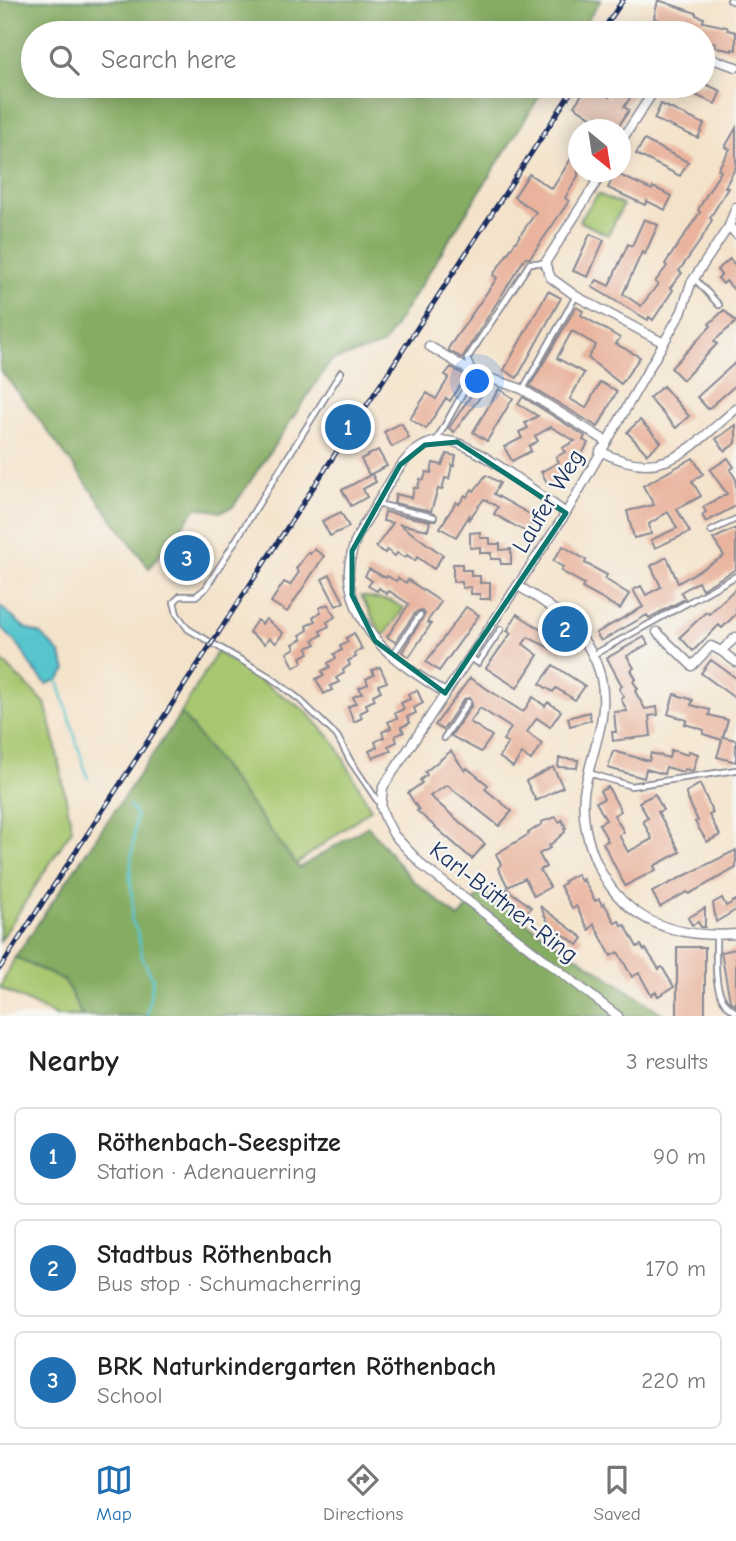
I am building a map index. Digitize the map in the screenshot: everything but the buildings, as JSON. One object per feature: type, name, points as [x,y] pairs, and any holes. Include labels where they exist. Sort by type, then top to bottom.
[{"type":"street","points":[[715,59],[736,67]]},
{"type":"street","points":[[631,128],[650,98]]},
{"type":"street","points":[[597,182],[545,263],[551,278],[576,296],[662,342]]},
{"type":"street","name":"Laufer Weg","points":[[381,807],[383,787],[389,776],[566,513],[682,311],[695,278],[729,226],[736,207]]},
{"type":"street","points":[[729,226],[736,234]]},
{"type":"street","points":[[427,345],[474,373],[522,389],[606,441]]},
{"type":"street","points":[[600,451],[619,461],[637,464],[649,465],[671,459],[685,453],[736,409]]},
{"type":"street","points":[[445,692],[392,656],[375,641],[354,601],[350,585],[352,551],[359,533],[400,465],[416,450],[435,441],[457,442],[476,451],[566,513]]},
{"type":"street","points":[[518,586],[562,614],[583,637],[601,678],[602,728],[584,794],[583,816],[586,834],[598,866],[617,894],[655,924],[691,935],[736,934]]},
{"type":"street","points":[[657,632],[692,666],[710,646],[736,662]]},
{"type":"street","points":[[721,651],[736,637]]},
{"type":"street","name":"Karl-Büttner-Ring","points":[[381,807],[394,835],[424,867],[618,1016]]},
{"type":"lane","points":[[730,0],[736,2]]},
{"type":"lane","points":[[435,441],[474,373],[467,359],[530,263],[545,263]]},
{"type":"lane","points":[[695,278],[719,305]]},
{"type":"lane","points":[[522,389],[576,296]]},
{"type":"lane","points":[[341,372],[206,588],[196,596],[180,596],[174,602],[177,614],[188,629],[270,677],[299,699],[337,736],[381,807]]},
{"type":"lane","points":[[377,504],[434,517]]},
{"type":"lane","points":[[711,531],[736,519]]},
{"type":"lane","points":[[593,655],[736,576]]},
{"type":"lane","points":[[392,656],[420,615]]},
{"type":"lane","points":[[470,657],[478,663],[501,629]]},
{"type":"lane","points":[[444,738],[468,702]]},
{"type":"lane","points":[[589,773],[631,786],[736,770]]},
{"type":"lane","points":[[716,936],[717,985],[726,1006],[736,1012]]},
{"type":"highlighted area","points":[[457,442],[566,513],[445,693],[375,641],[352,595],[352,551],[400,465],[425,445]]},
{"type":"green space","points":[[0,0],[601,0],[587,21],[21,21],[21,98],[538,98],[383,345],[331,361],[233,507],[220,512],[197,507],[149,568],[0,370]]},
{"type":"green space","points":[[598,194],[623,205],[608,235],[579,221]]},
{"type":"green space","points":[[361,596],[391,601],[404,608],[383,637]]},
{"type":"green space","points":[[217,652],[306,711],[335,743],[371,809],[296,864],[181,713]]},
{"type":"green space","points":[[0,659],[45,703],[72,829],[0,941]]},
{"type":"green space","points":[[181,713],[299,868],[368,826],[410,878],[459,918],[481,892],[666,1016],[82,1016],[65,981],[15,957]]},
{"type":"green space","points":[[15,957],[65,981],[82,1016],[56,1016],[0,988]]},
{"type":"water","points":[[0,606],[25,628],[41,634],[60,653],[66,670],[58,680],[46,684],[30,665],[21,648],[0,626]]},
{"type":"waterway","points":[[57,678],[88,779]]},
{"type":"waterway","points":[[129,805],[136,815],[130,875],[133,906],[131,919],[137,931],[143,960],[153,978],[147,1016]]},
{"type":"railway","points":[[609,21],[623,0]]},
{"type":"railway","points":[[0,968],[567,98]]},
{"type":"place","name":"Röthenbach-Seespitze","points":[[348,427]]},
{"type":"place","name":"BRK Naturkindergarten Röthenbach","points":[[187,558]]},
{"type":"place","name":"Stadtbus Röthenbach","points":[[565,629]]}]
